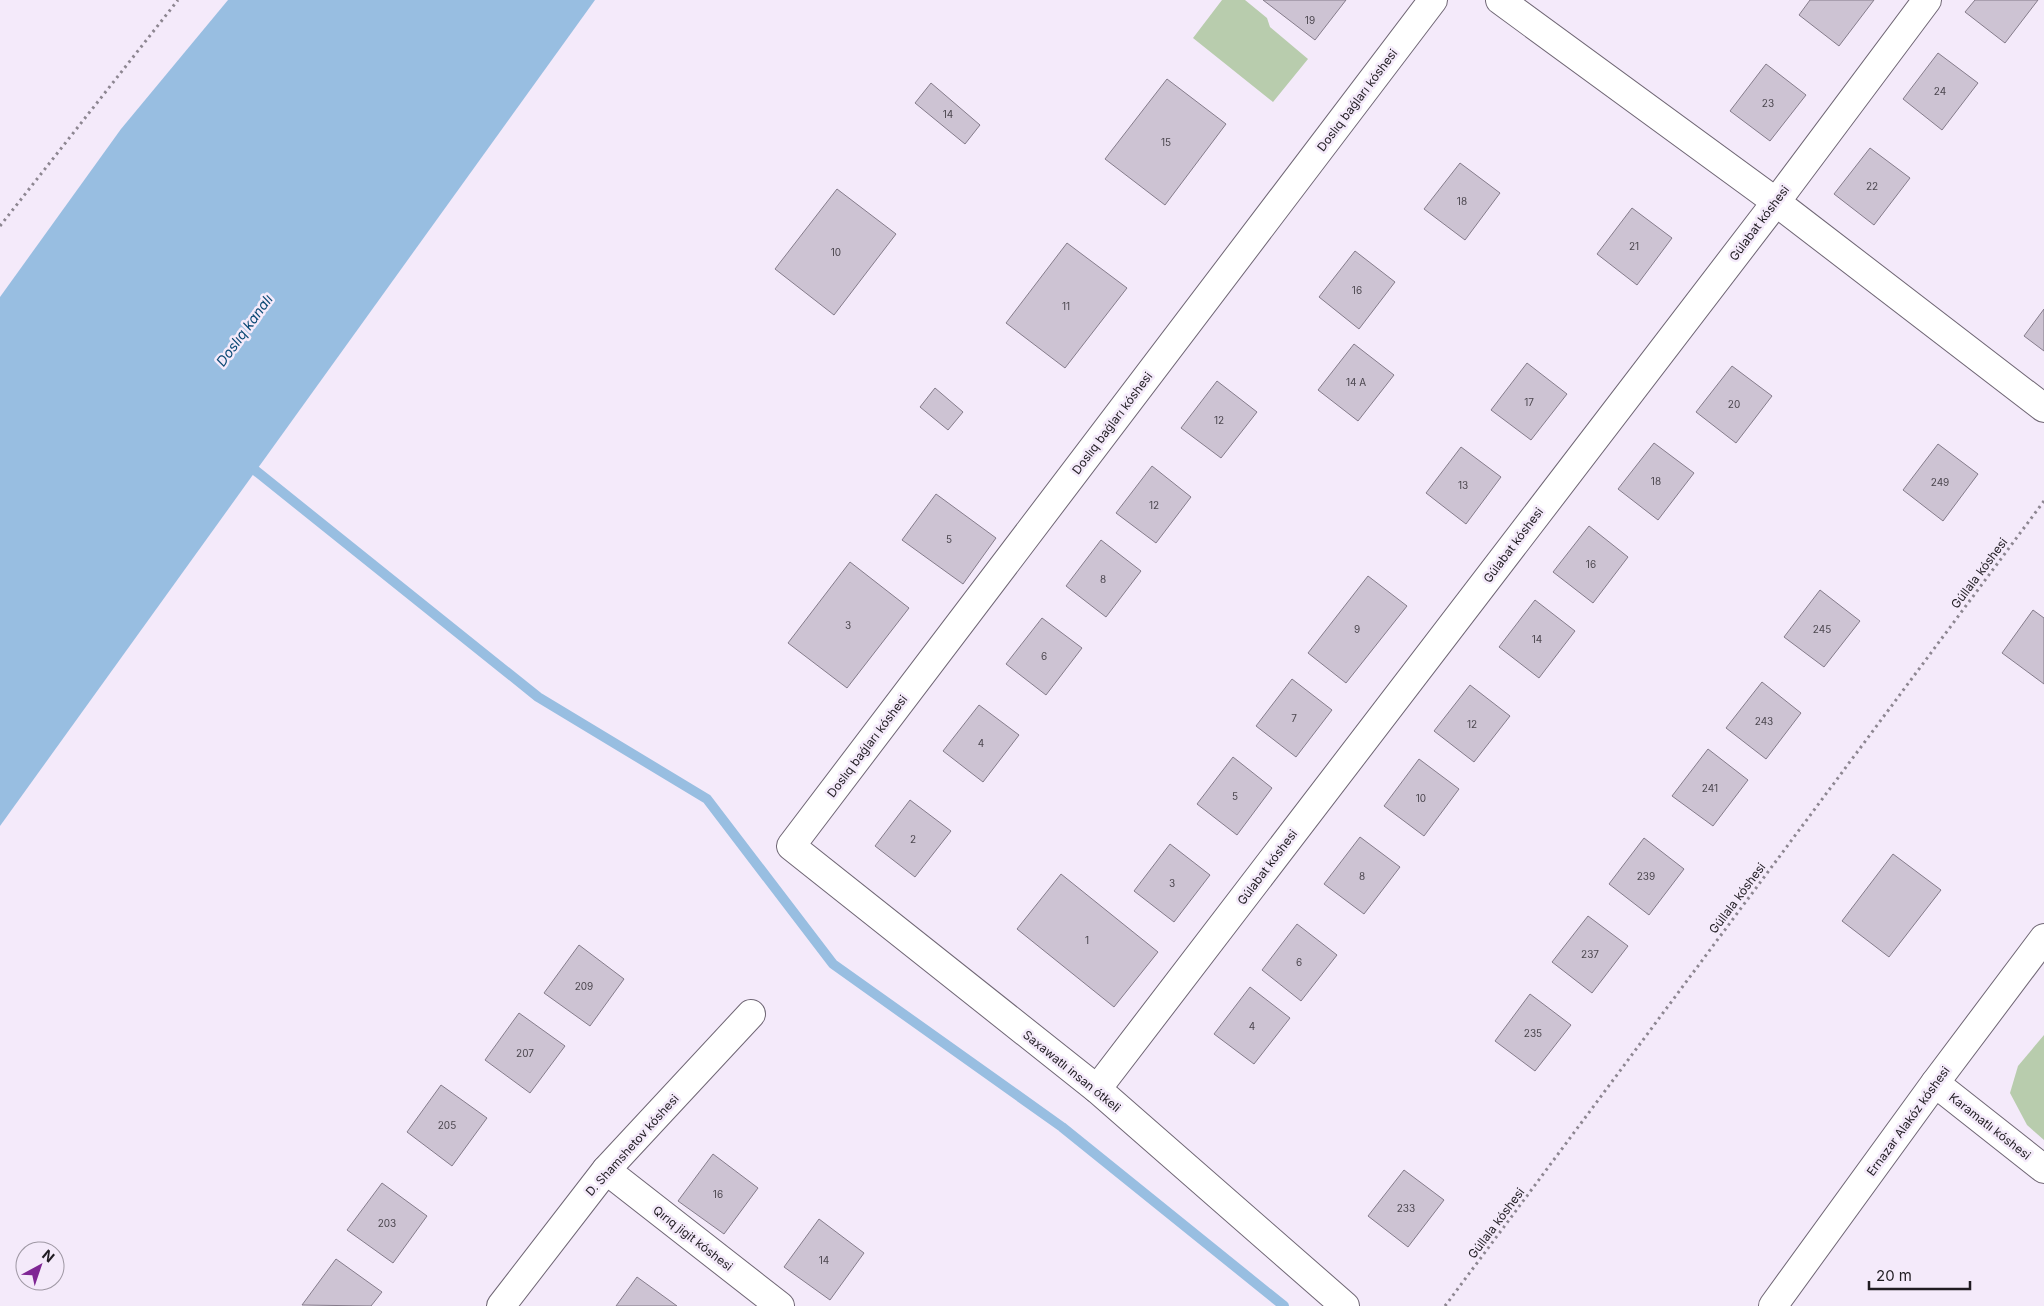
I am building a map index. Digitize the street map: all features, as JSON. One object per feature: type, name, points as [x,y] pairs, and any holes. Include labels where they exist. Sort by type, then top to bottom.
[{"type":"street","name":"Doslıq baǵları kóshesi","points":[[791,846],[1433,0]]},
{"type":"street","points":[[1500,0],[1776,202],[2044,408]]},
{"type":"street","name":"Gúlabat kóshesi","points":[[1097,1089],[1776,202],[1927,0]]},
{"type":"street","name":"Saxawatlı insan ótkeli","points":[[791,846],[1097,1089],[1345,1306]]},
{"type":"street","name":"Ernazar Alakóz kóshesi","points":[[1773,1306],[1935,1083],[2044,938]]},
{"type":"street","name":"D. Shamshetov kóshesi","points":[[502,1306],[606,1170],[751,1014]]},
{"type":"street","name":"Karamatlı kóshesi","points":[[1935,1083],[2044,1169]]},
{"type":"street","name":"Qırıq jigit kóshesi","points":[[606,1170],[780,1306]]},
{"type":"path","points":[[0,226],[178,0]]},
{"type":"path","name":"Gúllala kóshesi","points":[[1445,1306],[2044,501]]},
{"type":"green space","points":[[1222,0],[1245,0],[1267,18],[1270,27],[1308,59],[1273,102],[1193,38]]},
{"type":"green space","points":[[2044,1035],[2044,1140],[2027,1125],[2010,1093],[2018,1066]]},
{"type":"water","name":"Doslıq kanalı","points":[[228,0],[595,0],[0,826],[0,297],[121,129]]},
{"type":"building","points":[[1263,0],[1346,0],[1315,40]]},
{"type":"building","points":[[1810,0],[1874,0],[1839,46],[1799,15]]},
{"type":"building","points":[[1975,0],[2038,0],[2005,43],[1965,12]]},
{"type":"building","points":[[1938,53],[1978,83],[1942,130],[1903,99]]},
{"type":"building","points":[[1766,64],[1806,95],[1770,141],[1730,111]]},
{"type":"building","points":[[1167,79],[1226,124],[1165,205],[1105,159]]},
{"type":"building","points":[[931,83],[980,125],[965,144],[915,103]]},
{"type":"building","points":[[1870,148],[1910,178],[1874,225],[1834,194]]},
{"type":"building","points":[[1460,163],[1500,193],[1465,240],[1424,209]]},
{"type":"building","points":[[837,189],[896,234],[834,315],[775,269]]},
{"type":"building","points":[[1632,208],[1672,238],[1637,285],[1597,254]]},
{"type":"building","points":[[1067,243],[1127,288],[1065,368],[1006,323]]},
{"type":"building","points":[[1355,251],[1395,282],[1359,329],[1319,297]]},
{"type":"building","points":[[2044,309],[2044,351],[2024,336]]},
{"type":"building","points":[[1354,344],[1394,375],[1358,421],[1318,390]]},
{"type":"building","points":[[1527,363],[1567,394],[1531,440],[1491,410]]},
{"type":"building","points":[[1732,366],[1772,396],[1736,443],[1696,412]]},
{"type":"building","points":[[1217,381],[1257,412],[1221,458],[1181,428]]},
{"type":"building","points":[[935,388],[963,412],[948,430],[920,407]]},
{"type":"building","points":[[1654,443],[1694,473],[1658,520],[1618,489]]},
{"type":"building","points":[[1938,444],[1978,474],[1943,521],[1903,490]]},
{"type":"building","points":[[1461,447],[1501,477],[1466,524],[1426,493]]},
{"type":"building","points":[[1152,466],[1191,497],[1156,543],[1116,513]]},
{"type":"building","points":[[936,494],[996,538],[963,584],[902,540]]},
{"type":"building","points":[[1589,526],[1628,557],[1593,603],[1553,572]]},
{"type":"building","points":[[1101,540],[1141,571],[1106,617],[1066,586]]},
{"type":"building","points":[[850,562],[909,608],[847,688],[788,643]]},
{"type":"building","points":[[1368,576],[1407,606],[1346,683],[1308,653]]},
{"type":"building","points":[[1820,590],[1860,621],[1824,667],[1784,637]]},
{"type":"building","points":[[1535,600],[1575,631],[1539,678],[1499,647]]},
{"type":"building","points":[[2033,610],[2044,618],[2044,684],[2002,653]]},
{"type":"building","points":[[1042,618],[1082,648],[1046,695],[1006,664]]},
{"type":"building","points":[[1292,679],[1332,710],[1296,757],[1256,726]]},
{"type":"building","points":[[1762,682],[1801,713],[1766,759],[1726,728]]},
{"type":"building","points":[[1470,685],[1510,716],[1474,762],[1434,731]]},
{"type":"building","points":[[979,705],[1019,735],[983,782],[943,751]]},
{"type":"building","points":[[1708,749],[1748,780],[1713,826],[1672,796]]},
{"type":"building","points":[[1233,757],[1272,788],[1237,835],[1197,804]]},
{"type":"building","points":[[1419,759],[1459,789],[1424,836],[1384,806]]},
{"type":"building","points":[[910,800],[951,831],[915,877],[875,846]]},
{"type":"building","points":[[1360,837],[1400,867],[1364,914],[1324,884]]},
{"type":"building","points":[[1644,838],[1684,869],[1649,915],[1609,884]]},
{"type":"building","points":[[1170,844],[1210,875],[1174,922],[1134,891]]},
{"type":"building","points":[[1893,854],[1941,890],[1889,957],[1842,921]]},
{"type":"building","points":[[1061,874],[1158,952],[1114,1007],[1017,929]]},
{"type":"building","points":[[1588,916],[1628,946],[1592,993],[1552,962]]},
{"type":"building","points":[[1297,924],[1337,955],[1301,1001],[1262,970]]},
{"type":"building","points":[[579,945],[624,979],[590,1026],[544,993]]},
{"type":"building","points":[[1250,987],[1290,1018],[1254,1064],[1214,1034]]},
{"type":"building","points":[[1530,994],[1571,1025],[1535,1071],[1495,1041]]},
{"type":"building","points":[[519,1013],[565,1046],[530,1093],[485,1060]]},
{"type":"building","points":[[441,1085],[487,1118],[452,1166],[407,1132]]},
{"type":"building","points":[[713,1154],[758,1188],[724,1234],[678,1201]]},
{"type":"building","points":[[1404,1170],[1444,1200],[1408,1247],[1368,1216]]},
{"type":"building","points":[[382,1183],[427,1216],[393,1263],[347,1230]]},
{"type":"building","points":[[819,1219],[864,1253],[830,1300],[784,1267]]},
{"type":"building","points":[[336,1259],[382,1292],[371,1306],[302,1305]]},
{"type":"building","points":[[637,1277],[677,1306],[616,1306]]},
{"type":"waterway","points":[[256,471],[538,697],[707,799],[833,964],[1062,1127],[1284,1306]]}]
